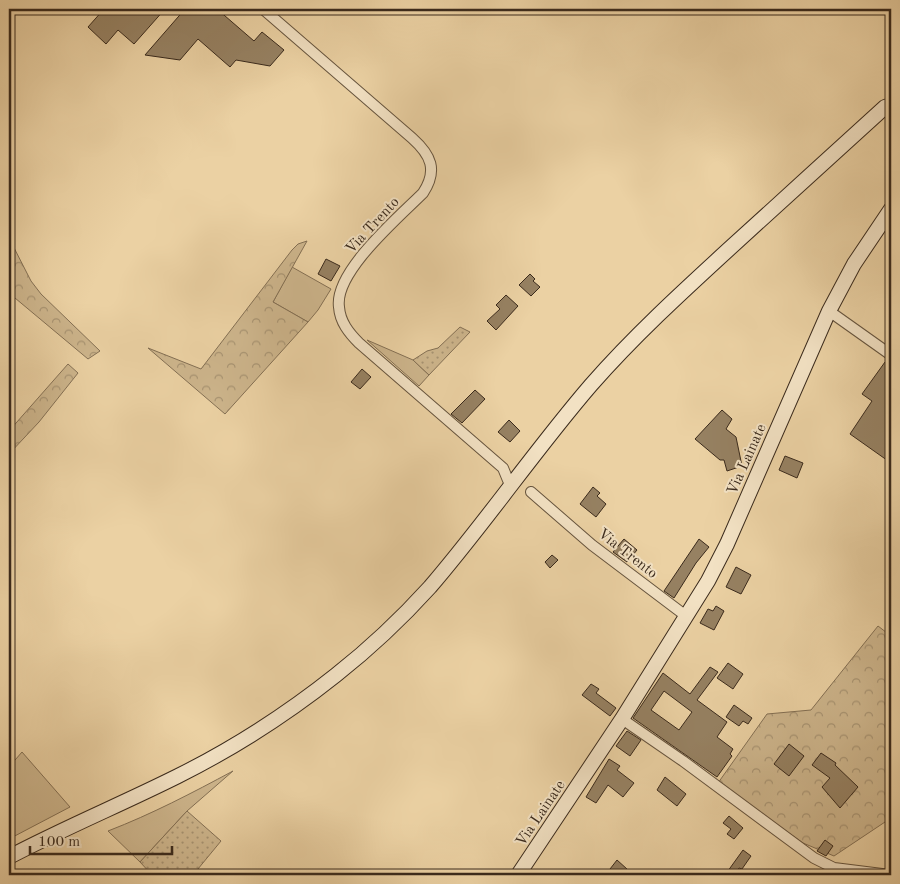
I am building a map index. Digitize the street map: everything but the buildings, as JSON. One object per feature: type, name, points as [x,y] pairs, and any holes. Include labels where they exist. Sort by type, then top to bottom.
[{"type":"main road","points":[[9,857],[45,838],[179,776],[234,746],[287,712],[337,675],[402,616],[455,556],[592,384],[626,347],[710,266],[888,106],[891,91]]},
{"type":"main road","name":"Via Lainate","points":[[518,875],[622,719],[708,581],[727,544],[829,311],[854,264],[891,209]]},
{"type":"street","name":"Via Trento","points":[[263,9],[425,151],[431,164],[432,173],[428,185],[423,193],[370,247],[345,278],[339,294],[338,306],[341,319],[359,343],[503,468]]},
{"type":"street","points":[[829,311],[891,355]]},
{"type":"street","points":[[503,468],[521,471]]},
{"type":"street","points":[[503,468],[510,485]]},
{"type":"street","name":"Via Trento","points":[[531,492],[592,545],[686,616]]},
{"type":"street","points":[[622,719],[683,761],[814,858],[832,867],[890,875]]},
{"type":"green space","points":[[9,238],[31,281],[41,294],[100,351],[88,359],[9,293]]},
{"type":"green space","points":[[307,241],[273,302],[308,322],[225,414],[148,348],[201,369],[292,250],[298,244]]},
{"type":"green space","points":[[292,267],[331,289],[308,322],[273,302]]},
{"type":"green space","points":[[460,327],[470,332],[429,375],[413,360],[427,351],[438,348]]},
{"type":"green space","points":[[367,340],[413,360],[429,375],[419,386]]},
{"type":"green space","points":[[68,364],[78,373],[39,422],[9,454],[9,431]]},
{"type":"green space","points":[[878,626],[891,636],[891,818],[834,856],[803,843],[718,783],[767,714],[811,710]]},
{"type":"green space","points":[[22,752],[70,807],[9,839],[9,767]]},
{"type":"green space","points":[[233,771],[187,811],[140,862],[108,831],[156,810]]},
{"type":"green space","points":[[187,811],[221,841],[193,875],[152,875],[140,862]]}]
